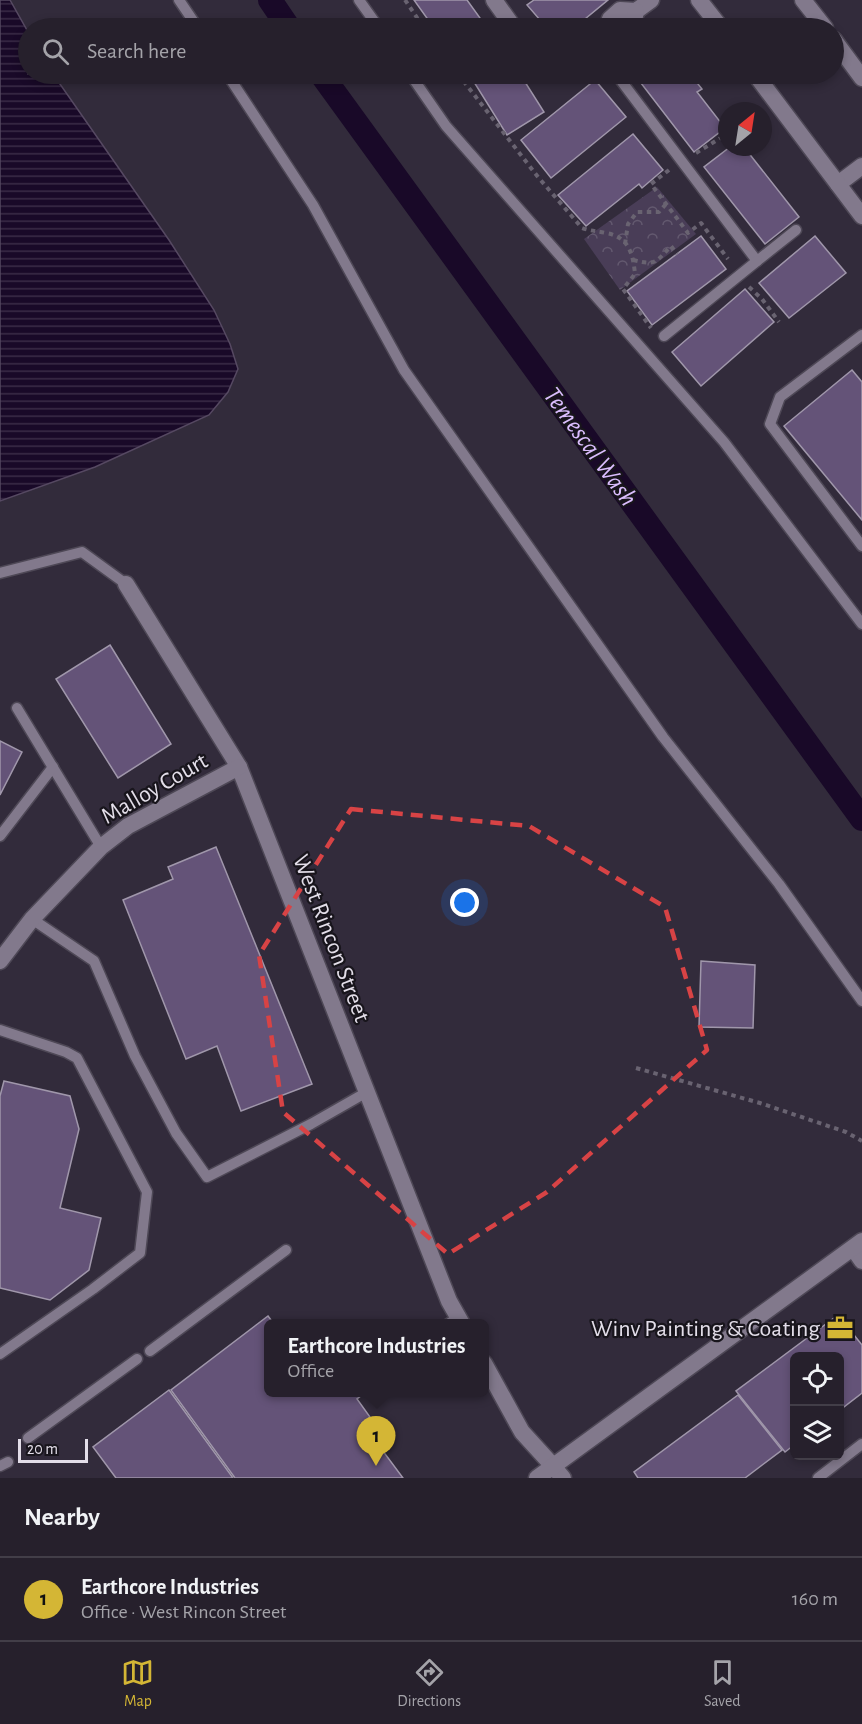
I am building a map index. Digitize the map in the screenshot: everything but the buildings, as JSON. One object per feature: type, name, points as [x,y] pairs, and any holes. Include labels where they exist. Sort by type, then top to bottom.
[{"type":"street","points":[[494,0],[507,18]]},
{"type":"street","points":[[611,18],[620,10],[636,11],[651,0]]},
{"type":"street","points":[[699,0],[713,18]]},
{"type":"street","points":[[803,0],[817,18]]},
{"type":"street","points":[[635,18],[636,11]]},
{"type":"street","points":[[844,54],[862,78]]},
{"type":"street","points":[[763,84],[862,215]]},
{"type":"street","points":[[838,184],[862,166]]},
{"type":"street","name":"West Rincon Street","points":[[126,584],[239,767],[455,1319]]},
{"type":"street","name":"Malloy Court","points":[[0,961],[32,918],[101,848],[128,826],[239,767]]},
{"type":"street","points":[[537,1478],[558,1472],[859,1250]]},
{"type":"street","points":[[489,1371],[522,1432],[558,1472]]},
{"type":"lane","points":[[179,0],[191,18]]},
{"type":"lane","points":[[359,0],[372,18]]},
{"type":"lane","points":[[233,84],[312,205],[404,370],[663,737],[779,884],[862,1002]]},
{"type":"lane","points":[[417,84],[454,134],[724,442],[862,624]]},
{"type":"lane","points":[[624,84],[757,261]]},
{"type":"lane","points":[[661,337],[796,230]]},
{"type":"lane","points":[[862,335],[780,397],[770,424],[862,546]]},
{"type":"lane","points":[[0,573],[82,552],[126,584]]},
{"type":"lane","points":[[17,708],[101,848]]},
{"type":"lane","points":[[0,836],[53,767]]},
{"type":"lane","points":[[32,918],[94,961],[135,1056],[176,1133],[207,1177],[311,1124],[367,1092]]},
{"type":"lane","points":[[0,1030],[66,1052],[77,1058],[147,1192],[140,1253],[0,1354]]},
{"type":"lane","points":[[150,1351],[286,1250]]},
{"type":"lane","points":[[28,1438],[137,1359]]},
{"type":"lane","points":[[818,1478],[862,1444]]},
{"type":"path","points":[[405,0],[417,18]]},
{"type":"path","points":[[466,84],[538,177],[582,228],[592,232],[615,235],[632,251],[635,274],[623,289],[661,337]]},
{"type":"path","points":[[695,153],[718,139]]},
{"type":"path","points":[[669,170],[651,184],[688,233],[701,223],[728,258]]},
{"type":"path","points":[[625,244],[628,224],[637,212],[659,213],[666,204]]},
{"type":"path","points":[[633,260],[648,264],[656,261],[671,246],[677,254]]},
{"type":"path","points":[[746,285],[762,299],[779,322]]},
{"type":"path","points":[[636,1068],[760,1103],[846,1132],[862,1141]]},
{"type":"highlighted area","points":[[351,809],[529,826],[665,907],[707,1050],[547,1192],[448,1254],[283,1112],[259,955]]},
{"type":"green space","points":[[657,187],[696,234],[620,290],[584,239]]},
{"type":"shaded area","points":[[0,0],[10,0],[20,18],[18,18],[18,84],[60,84],[169,240],[214,310],[230,344],[238,369],[228,392],[209,415],[95,467],[0,501]]},
{"type":"waterway","name":"Temescal Wash","points":[[270,0],[282,18]]},
{"type":"waterway","name":"Temescal Wash","points":[[328,84],[862,819]]},
{"type":"place","name":"Winv Painting & Coating","points":[[840,1328]]},
{"type":"place","name":"Earthcore Industries","points":[[376,1466]]}]
